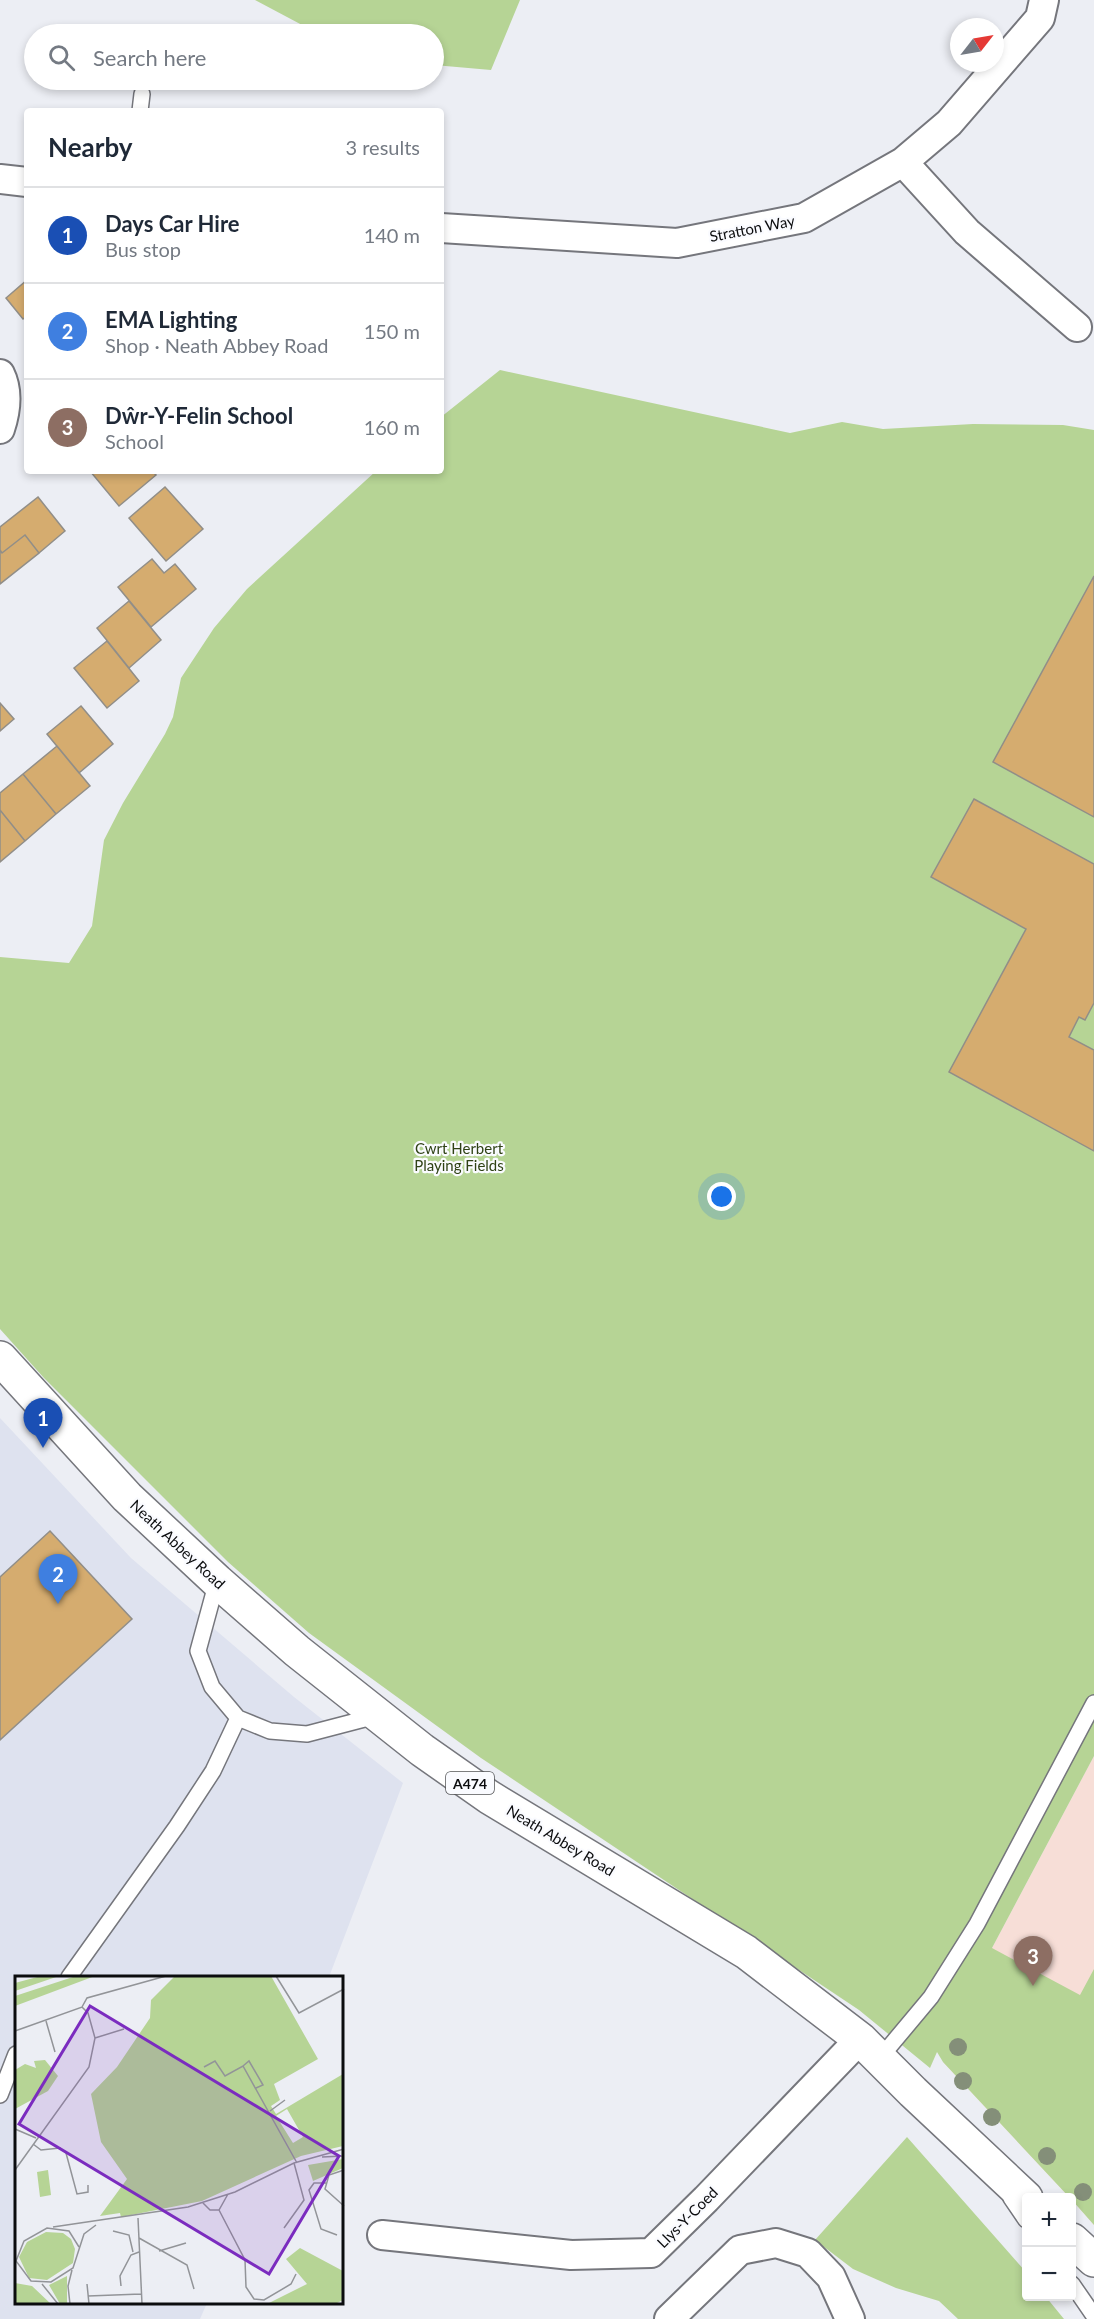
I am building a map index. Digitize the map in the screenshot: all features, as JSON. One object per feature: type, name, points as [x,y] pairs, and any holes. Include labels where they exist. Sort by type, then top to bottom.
[{"type":"main road","name":"Neath Abbey Road","points":[[0,1359],[127,1497],[217,1581],[297,1651],[377,1715],[489,1797],[746,1952],[870,2048],[913,2092],[1022,2194]]},
{"type":"main road","points":[[1076,2244],[1094,2260]]},
{"type":"street","name":"Stratton Way","points":[[444,228],[677,243],[804,218],[903,162],[957,114],[1040,18],[1044,0]]},
{"type":"street","points":[[903,162],[967,232],[1077,327]]},
{"type":"street","points":[[0,179],[24,182]]},
{"type":"street","points":[[0,374],[4,381],[6,399],[0,429]]},
{"type":"street","name":"Llys-Y-Coed","points":[[382,2235],[571,2255],[651,2253],[706,2199],[870,2048]]},
{"type":"street","points":[[669,2319],[740,2250],[776,2243],[808,2253],[831,2277],[849,2319]]},
{"type":"lane","points":[[140,108],[142,94]]},
{"type":"lane","points":[[217,1581],[198,1651],[212,1687],[238,1718],[270,1731],[307,1734],[377,1715]]},
{"type":"lane","points":[[870,2048],[931,1997],[977,1924],[1094,1703]]},
{"type":"lane","points":[[70,1976],[177,1826],[213,1771],[238,1718]]},
{"type":"lane","points":[[0,2095],[15,2057]]},
{"type":"lane","name":"Neath Abbey Road","points":[[981,2156],[1022,2214]]},
{"type":"lane","points":[[1076,2291],[1094,2316]]},
{"type":"shaded area","points":[[0,1418],[131,1558],[294,1697],[403,1783],[329,1976],[15,1976],[15,2304],[207,2304],[200,2319],[0,2319]]},
{"type":"shaded area","points":[[1094,1756],[1094,2225],[1076,2205],[1076,2193],[1065,2193],[943,2062],[992,1948]]},
{"type":"green space","points":[[255,0],[520,0],[491,70],[444,66],[444,24],[300,24]]},
{"type":"green space","name":"Cwrt Herbert Playing Fields","points":[[500,370],[790,433],[842,422],[883,429],[973,424],[1063,425],[1094,430],[1094,1756],[992,1948],[1080,1995],[1094,1969],[1094,2225],[1076,2205],[1076,2193],[1065,2193],[943,2062],[937,2052],[930,2068],[859,2010],[481,1758],[309,1633],[228,1562],[44,1378],[0,1329],[0,957],[69,963],[92,926],[104,840],[123,803],[165,734],[173,717],[181,678],[214,628],[247,589],[373,474],[444,474],[444,415]]},
{"type":"green space","points":[[907,2137],[1022,2267],[1022,2301],[1049,2301],[1064,2319],[958,2319],[939,2301],[896,2288],[853,2269],[815,2240]]},
{"type":"building","points":[[24,283],[24,318],[23,319],[6,298]]},
{"type":"building","points":[[92,474],[156,475],[119,506]]},
{"type":"building","points":[[165,487],[203,529],[166,561],[129,518]]},
{"type":"building","points":[[38,497],[65,531],[39,553],[25,535],[2,553],[0,527]]},
{"type":"building","points":[[25,535],[39,553],[0,584],[0,550],[2,553]]},
{"type":"building","points":[[152,559],[164,573],[175,564],[196,589],[151,627],[118,587]]},
{"type":"building","points":[[1094,576],[1094,817],[993,762]]},
{"type":"building","points":[[129,601],[161,640],[129,668],[97,628]]},
{"type":"building","points":[[107,641],[139,681],[107,708],[74,668]]},
{"type":"building","points":[[0,703],[14,719],[0,731]]},
{"type":"building","points":[[81,706],[113,744],[79,773],[47,734]]},
{"type":"building","points":[[57,746],[90,786],[56,814],[23,774]]},
{"type":"building","points":[[23,774],[56,814],[25,841],[0,810],[0,793]]},
{"type":"building","points":[[974,799],[1094,864],[1094,1003],[1085,1020],[1079,1017],[1069,1037],[1094,1050],[1094,1151],[949,1072],[1026,929],[931,877]]},
{"type":"building","points":[[0,810],[25,841],[0,862]]},
{"type":"building","points":[[50,1531],[132,1619],[0,1740],[0,1577]]},
{"type":"place","name":"Days Car Hire","points":[[43,1448]]},
{"type":"place","name":"EMA Lighting","points":[[58,1604]]},
{"type":"place","name":"Dŵr-Y-Felin School","points":[[1033,1986]]}]
